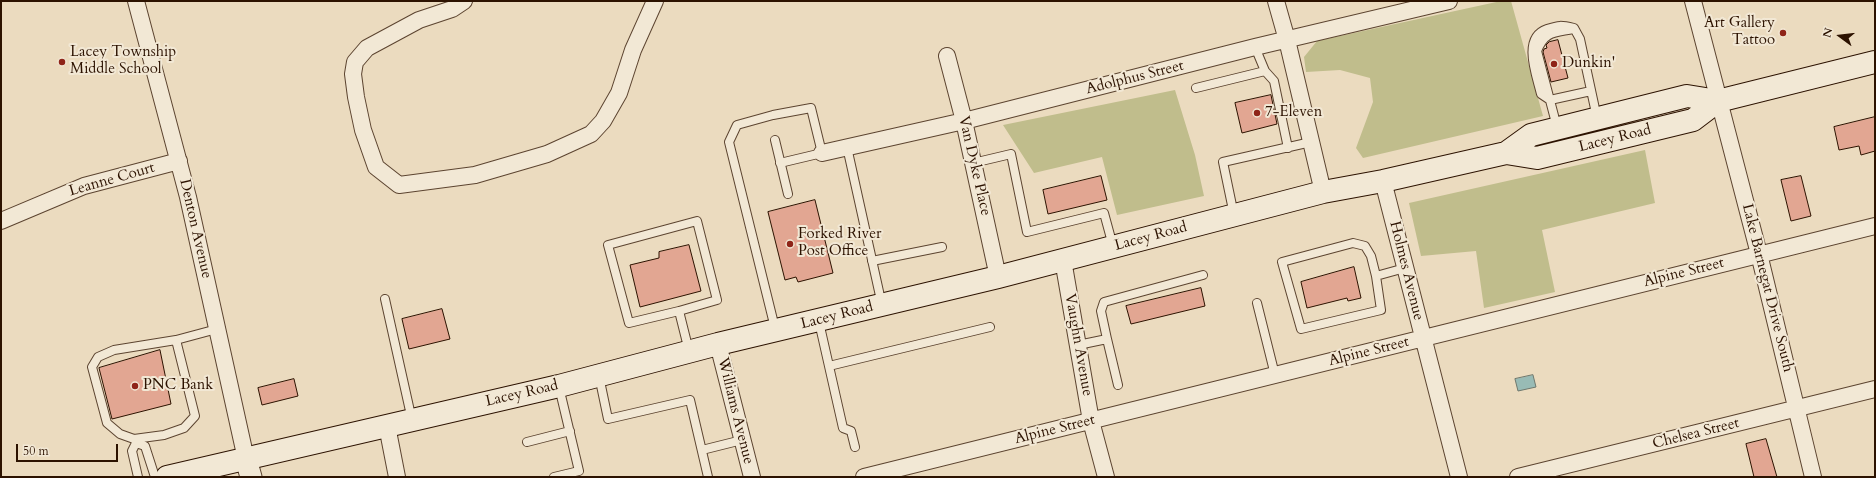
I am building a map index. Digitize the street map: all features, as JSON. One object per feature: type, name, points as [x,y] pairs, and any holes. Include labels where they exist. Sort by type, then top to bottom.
[{"type":"main road","name":"Lacey Road","points":[[167,477],[248,468],[388,426],[558,386],[718,344],[998,277],[1323,192],[1383,181],[1506,153],[1531,136],[1687,96],[1718,101],[1875,62]]},
{"type":"main road","name":"Lacey Road","points":[[1506,153],[1537,158],[1693,120],[1718,101]]},
{"type":"street","name":"Denton Avenue","points":[[136,1],[179,161],[218,329],[248,468]]},
{"type":"street","points":[[464,1],[452,9],[418,20],[367,48],[355,62],[353,74],[356,98],[363,130],[376,167],[399,185],[475,175],[547,154],[590,134],[603,121],[619,93],[633,50],[655,1]]},
{"type":"street","points":[[1276,1],[1288,40],[1323,192]]},
{"type":"street","name":"Adolphus Street","points":[[822,153],[964,121],[1255,47],[1449,1]]},
{"type":"street","name":"Lake Barnegat Drive South","points":[[1693,1],[1759,254],[1798,409],[1813,477]]},
{"type":"street","name":"Van Dyke Place","points":[[947,56],[964,121],[998,277]]},
{"type":"street","name":"Leanne Court","points":[[1,221],[84,186],[179,161]]},
{"type":"street","name":"Holmes Avenue","points":[[1383,181],[1459,477]]},
{"type":"street","name":"Alpine Street","points":[[864,477],[1875,226]]},
{"type":"street","name":"Vaughn Avenue","points":[[1063,260],[1091,421],[1106,477]]},
{"type":"street","name":"Williams Avenue","points":[[718,344],[752,477]]},
{"type":"street","name":"Chelsea Street","points":[[1518,477],[1875,389]]},
{"type":"street","points":[[388,426],[397,477]]},
{"type":"lane","points":[[1557,129],[1537,51],[1541,41],[1546,35],[1574,28],[1580,39],[1597,119]]},
{"type":"lane","points":[[1255,47],[1265,71],[1274,81],[1288,148]]},
{"type":"lane","points":[[1196,88],[1265,71]]},
{"type":"lane","points":[[1550,100],[1591,91]]},
{"type":"lane","points":[[776,331],[729,142],[737,125],[773,115],[811,108],[822,153],[780,163]]},
{"type":"lane","points":[[776,140],[788,194]]},
{"type":"lane","points":[[1234,216],[1223,162],[1311,142]]},
{"type":"lane","points":[[847,147],[882,305]]},
{"type":"lane","points":[[973,163],[1011,154],[1028,232],[1104,213],[1113,247]]},
{"type":"lane","points":[[697,222],[717,300],[679,311],[629,323],[608,245],[697,222]]},
{"type":"lane","points":[[1353,243],[1366,246],[1371,256],[1376,276],[1381,310],[1300,329],[1282,262],[1353,243]]},
{"type":"lane","points":[[872,261],[942,247]]},
{"type":"lane","points":[[1376,276],[1405,268]]},
{"type":"lane","points":[[1118,385],[1101,311],[1104,302],[1203,275]]},
{"type":"lane","points":[[385,299],[412,421]]},
{"type":"lane","points":[[1257,302],[1275,375]]},
{"type":"lane","points":[[679,311],[690,352]]},
{"type":"lane","points":[[819,321],[843,428],[851,431],[855,447]]},
{"type":"lane","points":[[829,366],[990,327]]},
{"type":"lane","points":[[155,477],[145,446],[120,434],[107,423],[92,367],[98,357],[114,350],[176,340],[218,329]]},
{"type":"lane","points":[[1078,345],[1107,339]]},
{"type":"lane","points":[[135,441],[164,435],[184,428],[195,416],[176,340]]},
{"type":"lane","points":[[598,376],[608,419],[690,400],[708,477]]},
{"type":"lane","points":[[554,477],[579,471],[558,386]]},
{"type":"lane","points":[[527,442],[570,431]]},
{"type":"lane","points":[[702,450],[742,440]]},
{"type":"lane","points":[[135,441],[132,451],[138,477]]},
{"type":"shaded area","points":[[1501,1],[1511,1],[1543,116],[1363,158],[1356,148],[1373,102],[1370,78],[1340,70],[1306,72],[1304,57],[1317,41]]},
{"type":"shaded area","points":[[1175,90],[1195,155],[1204,196],[1117,215],[1102,157],[1034,173],[1003,125]]},
{"type":"shaded area","points":[[1645,150],[1655,203],[1542,230],[1555,292],[1484,308],[1476,251],[1421,256],[1409,203]]},
{"type":"water","points":[[1533,375],[1536,387],[1518,391],[1515,379]]},
{"type":"building","name":"Dunkin'","points":[[1558,40],[1568,78],[1551,82],[1543,52],[1544,49],[1547,48],[1546,45],[1549,42]]},
{"type":"building","name":"7-Eleven","points":[[1271,95],[1277,124],[1242,133],[1235,103]]},
{"type":"building","points":[[1875,117],[1875,151],[1861,155],[1859,146],[1839,150],[1834,127]]},
{"type":"building","points":[[1101,176],[1107,200],[1048,214],[1043,190]]},
{"type":"building","points":[[1801,176],[1811,216],[1791,221],[1781,180]]},
{"type":"building","points":[[815,200],[833,273],[798,282],[796,277],[785,280],[768,212]]},
{"type":"building","points":[[689,245],[701,291],[640,307],[630,265],[659,258],[659,252]]},
{"type":"building","points":[[1354,267],[1361,298],[1348,301],[1347,298],[1307,308],[1301,282]]},
{"type":"building","points":[[1201,288],[1205,306],[1131,324],[1126,306]]},
{"type":"building","points":[[442,309],[450,339],[409,349],[402,319]]},
{"type":"building","name":"PNC Bank","points":[[160,350],[171,404],[112,419],[99,368]]},
{"type":"building","points":[[294,379],[298,396],[262,405],[258,388]]},
{"type":"building","points":[[1766,439],[1777,477],[1754,477],[1746,444]]},
{"type":"place","name":"Art Gallery Tattoo","points":[[1783,33]]},
{"type":"place","name":"Lacey Township Middle School","points":[[62,62]]},
{"type":"place","name":"Dunkin'","points":[[1554,64]]},
{"type":"place","name":"7-Eleven","points":[[1257,113]]},
{"type":"place","name":"Forked River Post Office","points":[[790,244]]},
{"type":"place","name":"PNC Bank","points":[[135,386]]}]
